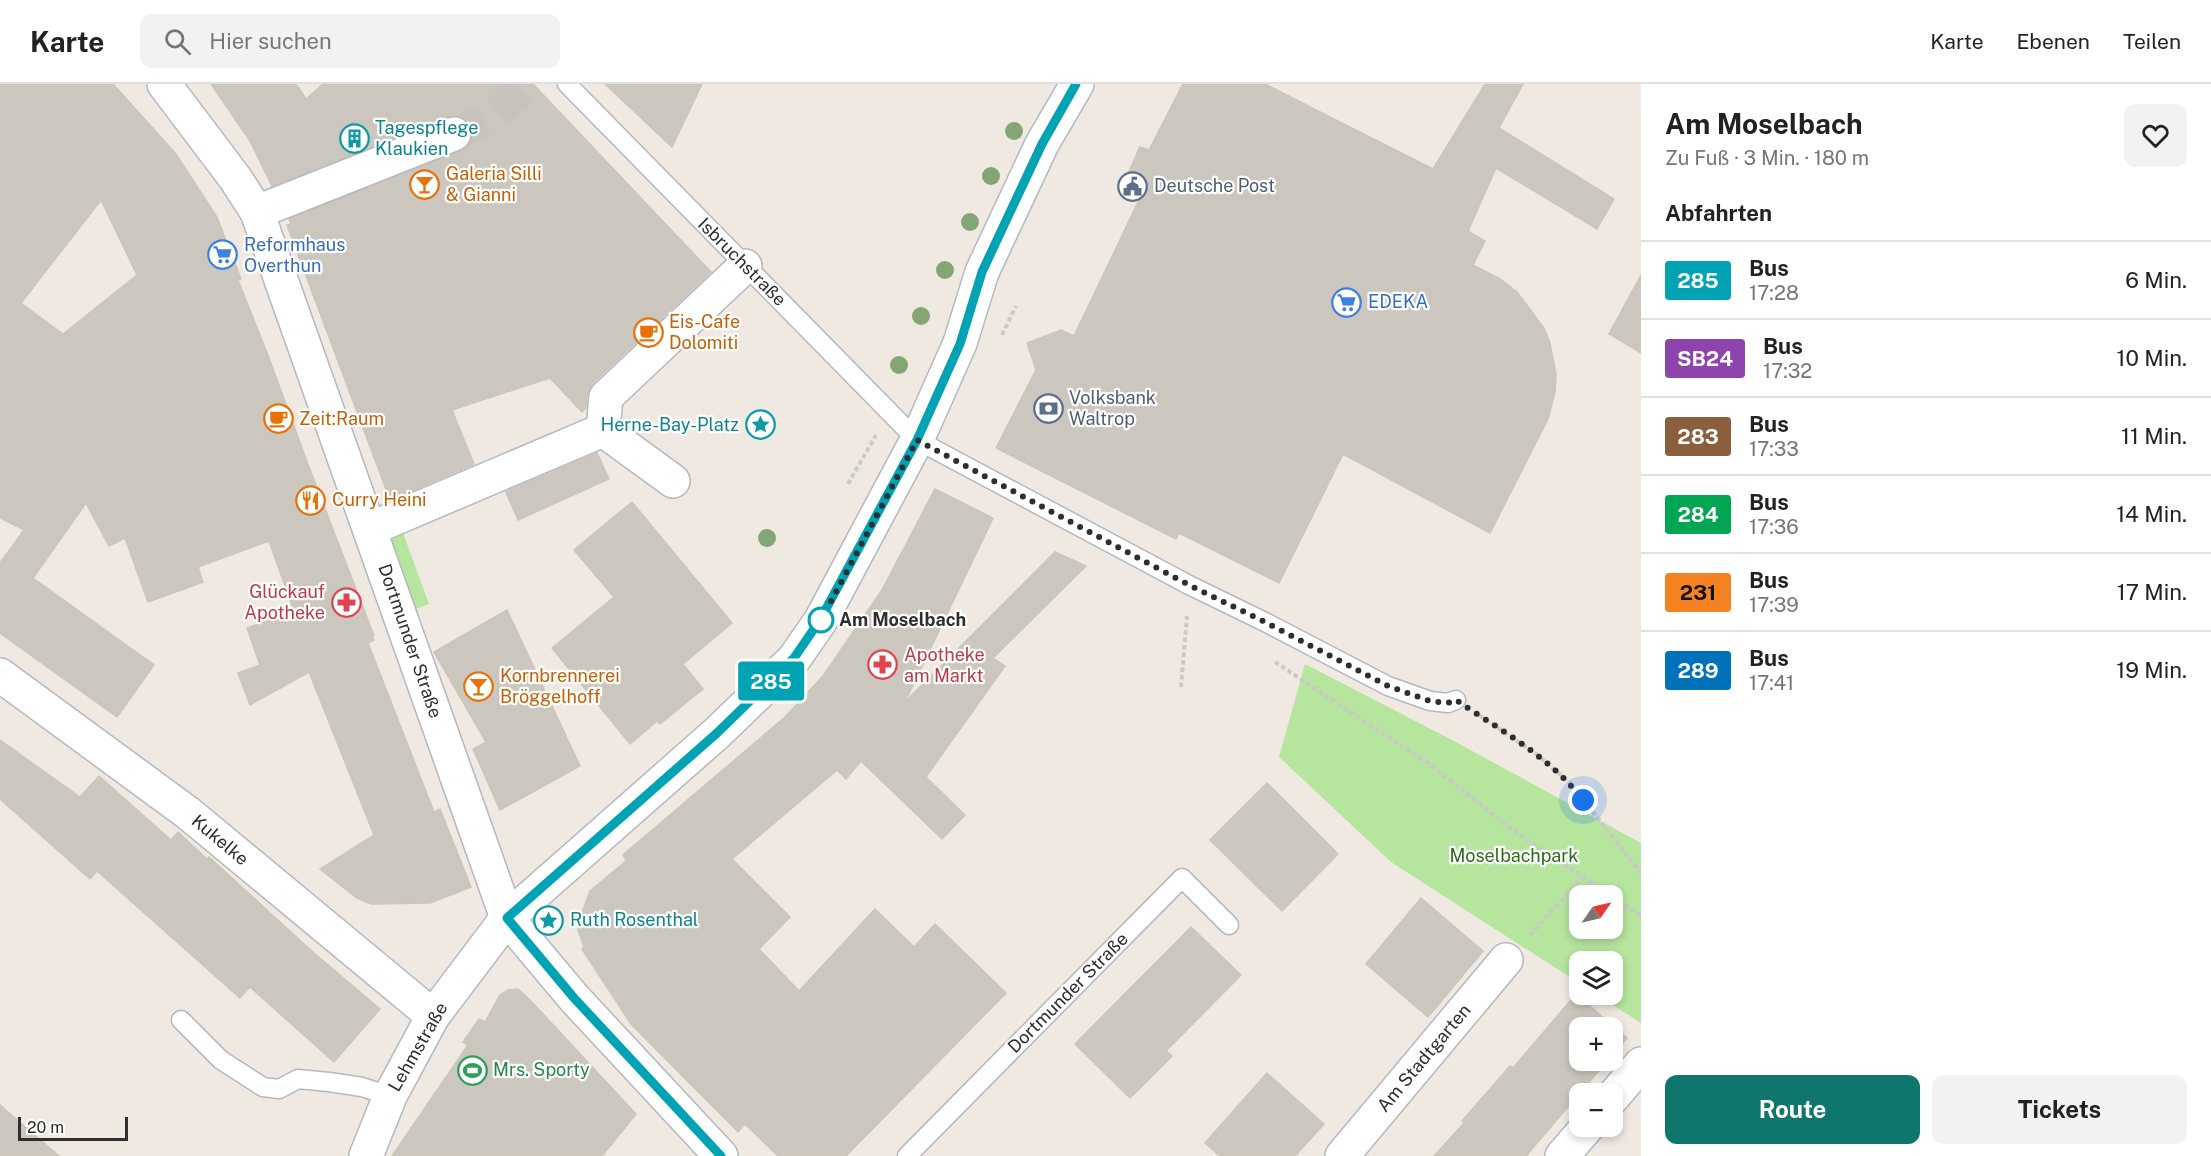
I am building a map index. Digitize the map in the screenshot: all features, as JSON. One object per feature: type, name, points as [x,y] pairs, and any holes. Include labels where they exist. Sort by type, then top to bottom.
[{"type":"street","name":"Dortmunder Straße","points":[[164,84],[235,178],[257,212],[507,918],[574,998],[721,1156]]},
{"type":"street","points":[[507,918],[717,733],[794,658],[820,620],[917,440],[960,344],[982,272],[1042,144],[1077,84]]},
{"type":"street","points":[[257,212],[454,134]]},
{"type":"street","points":[[603,430],[606,397],[745,266]]},
{"type":"street","points":[[370,529],[603,430]]},
{"type":"street","points":[[603,430],[673,481]]},
{"type":"street","name":"Kukelke","points":[[0,675],[188,813],[433,1016]]},
{"type":"street","name":"Lehmstraße","points":[[366,1156],[390,1096],[433,1016],[507,918]]},
{"type":"street","name":"Am Stadtgarten","points":[[1342,1156],[1506,960]]},
{"type":"street","points":[[1623,1085],[1641,1064]]},
{"type":"street","points":[[1563,1156],[1579,1137]]},
{"type":"lane","name":"Isbruchstraße","points":[[567,84],[917,440],[1189,585],[1388,686],[1430,701],[1448,703],[1456,700]]},
{"type":"lane","name":"Dortmunder Straße","points":[[907,1156],[1182,878],[1229,925]]},
{"type":"lane","points":[[181,1020],[221,1060],[263,1087],[279,1089],[298,1079],[362,1087],[390,1096]]},
{"type":"path","points":[[849,484],[889,411]]},
{"type":"path","points":[[1182,687],[1189,585]]},
{"type":"path","points":[[1270,658],[1429,764],[1514,831],[1597,885]]},
{"type":"path","points":[[1456,700],[1535,753],[1570,783],[1641,873]]},
{"type":"path","points":[[1506,960],[1584,876]]},
{"type":"path","points":[[1623,904],[1641,916]]},
{"type":"green space","points":[[402,530],[429,604],[408,612],[382,538]]},
{"type":"green space","name":"Moselbachpark","points":[[1305,664],[1452,740],[1641,843],[1641,1023],[1613,1005],[1623,1005],[1623,951],[1569,951],[1569,977],[1391,862],[1279,757]]},
{"type":"building","points":[[0,84],[113,84],[176,154],[217,217],[241,279],[238,280],[374,636],[372,637],[374,640],[368,643],[434,812],[440,809],[471,887],[430,903],[371,904],[357,898],[320,869],[374,835],[309,672],[250,705],[238,673],[260,665],[247,628],[294,611],[269,541],[198,567],[203,582],[148,602],[125,538],[109,546],[86,503],[33,578],[154,665],[117,717],[0,633],[0,563],[24,530],[0,518]],"holes":[[[101,200],[137,275],[63,334],[21,303]]]},
{"type":"building","points":[[211,84],[296,84],[306,99],[323,84],[533,84],[711,272],[593,383],[587,395],[586,408],[582,412],[550,378],[452,410],[474,464],[390,500],[287,225],[291,224],[289,219],[461,151],[468,146],[472,137],[471,127],[466,120],[457,116],[447,117],[272,186],[250,141]]},
{"type":"building","points":[[605,84],[702,84],[672,147]]},
{"type":"building","points":[[1183,84],[1265,84],[1433,169],[1485,84],[1523,84],[1499,128],[1614,199],[1597,229],[1496,168],[1468,231],[1485,241],[1473,265],[1500,279],[1517,292],[1544,328],[1550,343],[1556,374],[1555,392],[1548,419],[1490,533],[1343,454],[1279,583],[1179,533],[1176,539],[996,448],[1036,370],[1027,343],[1061,330],[1074,336],[1140,198],[1121,189],[1140,147],[1149,150]]},
{"type":"building","points":[[1641,275],[1641,353],[1609,334]]},
{"type":"building","points":[[597,453],[609,479],[518,520],[506,492]]},
{"type":"building","points":[[935,489],[993,518],[905,702],[1055,552],[1086,566],[993,658],[1005,666],[926,777],[965,815],[942,839],[861,761],[846,779],[837,770],[732,859],[790,917],[759,949],[799,991],[875,909],[914,947],[935,924],[1006,993],[846,1156],[778,1156],[745,1124],[738,1132],[631,1024],[582,949],[584,947],[578,930],[579,921],[590,891],[626,861],[623,855],[785,717],[823,676],[882,590]]},
{"type":"building","points":[[632,502],[732,623],[683,664],[703,689],[660,724],[657,721],[630,744],[552,648],[614,597],[574,550]]},
{"type":"building","points":[[507,610],[580,766],[500,810],[473,749],[486,742],[434,652]]},
{"type":"building","points":[[0,740],[80,797],[99,776],[171,840],[178,832],[207,859],[209,857],[314,953],[380,1009],[334,1062],[250,987],[240,998],[97,871],[90,879],[0,799]]},
{"type":"building","points":[[1267,783],[1338,854],[1282,911],[1210,840]]},
{"type":"building","points":[[1421,898],[1483,951],[1428,1017],[1366,964]]},
{"type":"building","points":[[1191,927],[1241,975],[1166,1051],[1172,1056],[1130,1098],[1075,1044]]},
{"type":"building","points":[[518,989],[636,1114],[602,1156],[392,1156],[468,1045],[463,1042],[479,1019],[485,1022],[500,995],[508,990]]},
{"type":"building","points":[[1569,1002],[1569,1005],[1589,1005],[1603,1017],[1569,1017],[1569,1071],[1599,1071],[1588,1083],[1569,1083],[1569,1106],[1526,1156],[1434,1156],[1510,1066],[1513,1068]]},
{"type":"building","points":[[1267,1073],[1324,1124],[1295,1156],[1220,1156],[1205,1143]]},
{"type":"building","points":[[0,1105],[59,1156],[0,1156]]},
{"type":"tunnel","points":[[454,134],[490,119],[528,84]]},
{"type":"bus line","name":"285","points":[[721,1156],[574,998],[507,918],[717,733],[794,658],[820,620],[917,440],[960,344],[982,272],[1042,144],[1076,84]]},
{"type":"place","name":"Tagespflege Klaukien","points":[[354,138]]},
{"type":"place","name":"Galeria Silli & Gianni","points":[[425,184]]},
{"type":"place","name":"Deutsche Post","points":[[1133,186]]},
{"type":"place","name":"Reformhaus Overthun","points":[[223,255]]},
{"type":"place","name":"EDEKA","points":[[1347,302]]},
{"type":"place","name":"Eis-Cafe Dolomiti","points":[[648,332]]},
{"type":"place","name":"Volksbank Waltrop","points":[[1048,408]]},
{"type":"place","name":"Zeit:Raum","points":[[278,419]]},
{"type":"place","name":"Herne-Bay-Platz","points":[[760,425]]},
{"type":"place","name":"Curry Heini","points":[[311,500]]},
{"type":"place","name":"Glückauf Apotheke","points":[[346,602]]},
{"type":"place","name":"Am Moselbach","points":[[821,620]]},
{"type":"place","name":"Apotheke am Markt","points":[[883,665]]},
{"type":"place","name":"Kornbrennerei Bröggelhoff","points":[[479,686]]},
{"type":"place","name":"Ruth Rosenthal","points":[[549,920]]},
{"type":"place","name":"Mrs. Sporty","points":[[472,1070]]},
{"type":"route","points":[[821,620],[917,440],[1189,585],[1388,686],[1430,701],[1448,703],[1456,700],[1535,753],[1570,783],[1583,800]]}]
